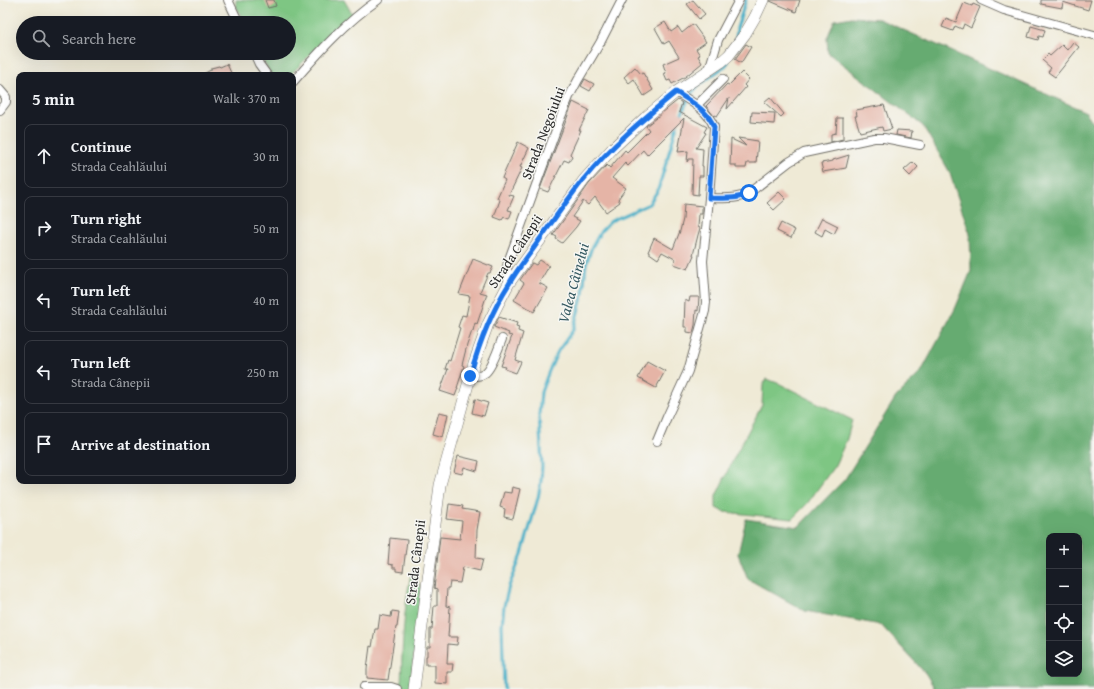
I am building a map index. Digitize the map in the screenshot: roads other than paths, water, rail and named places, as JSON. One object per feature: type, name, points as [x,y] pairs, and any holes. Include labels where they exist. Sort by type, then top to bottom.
[{"type":"street","points":[[228,0],[236,16]]},
{"type":"street","points":[[296,79],[318,54],[354,19],[378,0]]},
{"type":"street","name":"Strada Negoiului","points":[[509,283],[507,276],[508,262],[560,119],[578,80],[600,43],[622,0]]},
{"type":"street","points":[[709,70],[718,40],[739,0]]},
{"type":"street","name":"Strada Cânepii","points":[[414,689],[440,485],[474,362],[488,324],[509,283],[584,180],[613,148],[645,118],[676,92],[729,55],[745,34],[755,17],[762,0]]},
{"type":"street","points":[[981,0],[1004,10],[1094,35]]},
{"type":"street","points":[[257,60],[265,72]]},
{"type":"street","points":[[697,105],[723,79]]},
{"type":"street","points":[[0,90],[6,97],[6,102],[0,110]]},
{"type":"street","points":[[657,441],[688,371],[706,302],[703,261],[714,127],[712,122],[697,105],[676,92]]},
{"type":"street","points":[[709,198],[733,198],[743,196],[749,193],[788,162],[804,153],[874,138],[884,138],[920,145]]},
{"type":"street","points":[[470,376],[479,376],[486,373],[502,339]]},
{"type":"street","points":[[364,687],[391,687],[397,689]]},
{"type":"waterway","name":"Valea Câinelui","points":[[736,39],[737,28],[746,0]]},
{"type":"waterway","name":"Valea Câinelui","points":[[680,117],[691,94],[698,86],[725,66],[728,62]]},
{"type":"waterway","name":"Valea Câinelui","points":[[504,689],[502,625],[504,606],[509,586],[522,554],[538,498],[541,481],[542,466],[539,415],[541,392],[558,351],[573,330],[583,294],[586,264],[592,247],[601,231],[611,221],[649,204],[658,190],[678,122]]}]
